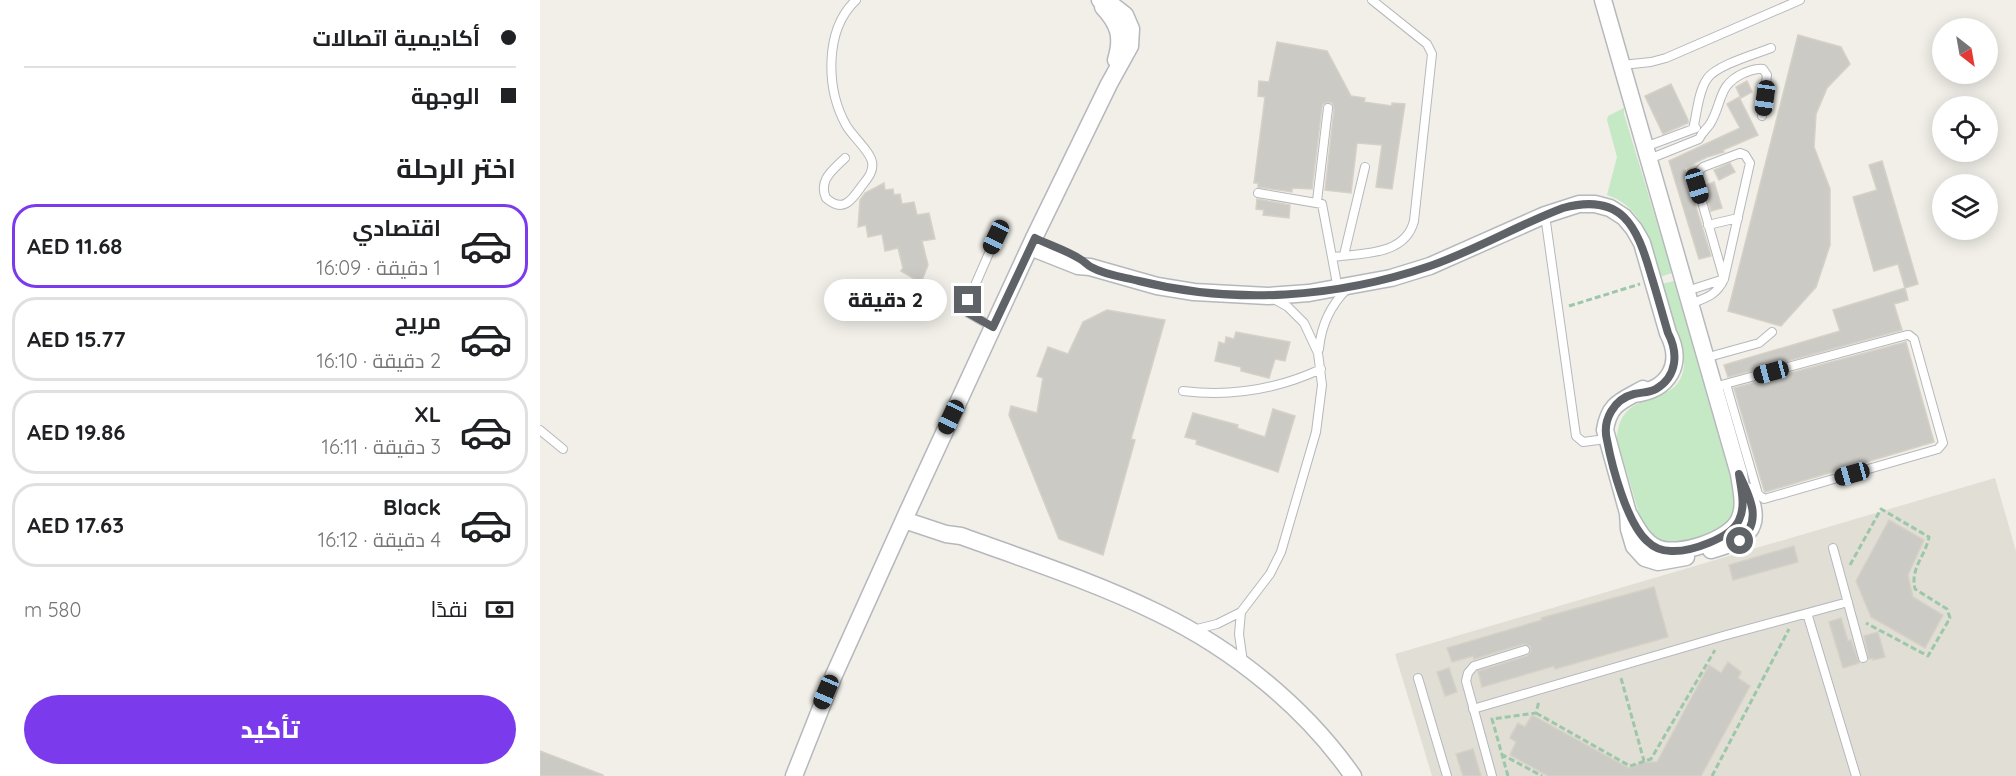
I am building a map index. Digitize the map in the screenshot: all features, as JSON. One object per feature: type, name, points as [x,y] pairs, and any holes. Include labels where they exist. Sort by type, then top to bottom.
[{"type":"street","points":[[1032,243],[1077,258],[1090,267],[1157,286],[1194,292],[1268,296],[1344,288],[1430,266],[1545,214],[1579,204],[1595,204],[1617,213],[1634,228],[1641,243],[1675,356],[1673,368],[1658,388],[1625,398],[1611,411],[1607,420],[1606,439],[1628,513],[1629,529],[1634,546],[1645,558],[1664,562],[1698,549],[1734,544],[1749,530],[1754,514],[1720,386],[1706,358],[1603,0]]},
{"type":"street","points":[[794,776],[834,675],[906,515],[1032,243],[1109,84],[1130,46],[1129,22],[1119,9],[1100,1]]},
{"type":"street","points":[[906,515],[949,526],[962,536],[1112,593],[1158,613],[1191,631],[1244,666],[1283,698],[1318,734],[1353,776]]},
{"type":"lane","points":[[845,158],[825,179],[823,185],[826,198],[837,205],[844,205],[855,196],[872,172],[873,166],[869,155],[845,123],[834,91],[832,75],[832,58],[840,25],[845,13],[856,0]]},
{"type":"lane","points":[[1333,257],[1392,248],[1404,240],[1412,228],[1432,54],[1427,44],[1372,0]]},
{"type":"lane","points":[[1621,65],[1666,58],[1800,0]]},
{"type":"lane","points":[[1697,131],[1704,85],[1710,75],[1719,69],[1771,48]]},
{"type":"lane","points":[[1647,153],[1710,124],[1727,84],[1742,74],[1758,68],[1763,69],[1767,75],[1762,116]]},
{"type":"lane","points":[[1317,201],[1328,108]]},
{"type":"lane","points":[[1688,297],[1713,295],[1725,279],[1750,163],[1745,154],[1740,153],[1707,165],[1699,171],[1697,176],[1697,186],[1725,279]]},
{"type":"lane","points":[[1344,255],[1365,167]]},
{"type":"lane","points":[[1258,193],[1317,201],[1323,206],[1333,257],[1344,288],[1325,321],[1318,353]]},
{"type":"lane","points":[[1545,214],[1576,436],[1583,442],[1606,439]]},
{"type":"lane","points":[[1708,225],[1738,218]]},
{"type":"lane","points":[[993,327],[968,313],[966,306],[996,237]]},
{"type":"lane","points":[[1688,297],[1725,279]]},
{"type":"lane","points":[[1191,631],[1217,624],[1241,612],[1270,574],[1282,546],[1316,432],[1321,401],[1321,369],[1318,353],[1310,332],[1296,315],[1268,296]]},
{"type":"lane","points":[[1706,358],[1759,343],[1772,332]]},
{"type":"lane","points":[[1720,386],[1909,335],[1914,339],[1942,440],[1940,448],[1767,498],[1759,496],[1741,467]]},
{"type":"lane","points":[[1183,391],[1223,394],[1263,389],[1293,381],[1321,369]]},
{"type":"lane","points":[[540,430],[563,449]]},
{"type":"lane","points":[[1833,548],[1863,658]]},
{"type":"lane","points":[[1473,710],[1723,636],[1848,602]]},
{"type":"lane","points":[[1241,612],[1239,634],[1244,666]]},
{"type":"lane","points":[[1807,613],[1856,776]]},
{"type":"lane","points":[[1492,776],[1466,681],[1468,673],[1474,666],[1525,650]]},
{"type":"lane","points":[[1418,678],[1447,776]]},
{"type":"path","points":[[1558,310],[1653,281]]},
{"type":"path","points":[[1841,579],[1881,509],[1929,537],[1912,577],[1915,589],[1947,609],[1950,618],[1928,656],[1851,615]]},
{"type":"path","points":[[1712,776],[1795,617]]},
{"type":"path","points":[[1508,776],[1492,719],[1536,713],[1630,766],[1651,759],[1723,636]]},
{"type":"path","points":[[1618,668],[1644,761]]},
{"type":"path","points":[[1536,713],[1541,690]]},
{"type":"path","points":[[1502,754],[1542,776]]},
{"type":"shaded area","points":[[1995,478],[2016,551],[2016,776],[1432,776],[1395,654]]},
{"type":"green space","points":[[1624,108],[1672,273],[1660,277],[1644,228],[1629,208],[1607,195],[1617,157],[1607,120],[1608,116]]},
{"type":"green space","points":[[1674,281],[1734,490],[1734,511],[1730,522],[1718,531],[1699,539],[1671,545],[1658,541],[1643,527],[1617,439],[1621,422],[1628,410],[1638,403],[1672,389],[1680,380],[1684,358],[1662,284]]},
{"type":"building","points":[[1798,35],[1841,47],[1850,64],[1827,88],[1816,114],[1814,147],[1830,189],[1830,245],[1816,287],[1781,326],[1728,311]]},
{"type":"building","points":[[1277,42],[1327,51],[1351,96],[1365,98],[1364,102],[1392,106],[1392,103],[1405,104],[1392,189],[1376,187],[1382,145],[1357,143],[1351,193],[1325,190],[1334,109],[1332,103],[1328,102],[1322,107],[1312,189],[1292,188],[1292,192],[1258,187],[1258,183],[1254,183],[1265,97],[1258,96],[1259,81],[1269,82]]},
{"type":"building","points":[[1747,81],[1752,92],[1741,98],[1736,87]]},
{"type":"building","points":[[1671,84],[1688,123],[1663,134],[1645,96]]},
{"type":"building","points":[[1739,97],[1758,135],[1684,168],[1711,256],[1699,259],[1669,161],[1740,128],[1727,104]]},
{"type":"building","points":[[1882,161],[1918,284],[1905,288],[1898,264],[1874,271],[1853,197],[1877,190],[1869,165]]},
{"type":"building","points":[[1730,163],[1735,172],[1719,180],[1714,170]]},
{"type":"building","points":[[1714,182],[1722,208],[1711,211],[1704,186]]},
{"type":"building","points":[[884,183],[885,190],[893,189],[894,195],[900,194],[902,204],[914,202],[917,215],[929,213],[935,239],[922,241],[928,265],[921,283],[901,271],[903,268],[898,248],[885,251],[882,234],[868,237],[866,225],[858,227],[860,200],[865,193]]},
{"type":"building","points":[[1257,199],[1290,205],[1289,218],[1263,215],[1264,210],[1256,209]]},
{"type":"building","points":[[1905,288],[1908,300],[1894,304],[1902,330],[1728,377],[1724,365],[1840,331],[1833,310]]},
{"type":"building","points":[[1107,310],[1165,320],[1131,439],[1135,440],[1103,555],[1059,539],[1009,415],[1011,406],[1037,413],[1043,378],[1037,376],[1048,347],[1068,354],[1083,322]]},
{"type":"building","points":[[1236,332],[1290,342],[1285,361],[1275,359],[1269,378],[1241,371],[1241,367],[1215,361],[1219,342],[1225,344],[1226,337],[1234,339]]},
{"type":"building","points":[[1906,342],[1934,442],[1765,492],[1734,388]]},
{"type":"building","points":[[1273,409],[1295,416],[1278,472],[1196,444],[1197,440],[1185,437],[1193,413],[1238,425],[1237,428],[1265,437]]},
{"type":"building","points":[[1889,520],[1924,540],[1908,575],[1913,597],[1943,615],[1925,648],[1871,617],[1856,581]]},
{"type":"building","points":[[1794,546],[1798,562],[1733,580],[1729,565]]},
{"type":"building","points":[[1654,587],[1668,637],[1482,687],[1478,671],[1527,656],[1531,651],[1530,646],[1523,644],[1474,659],[1473,656],[1452,662],[1447,648],[1542,620],[1541,618]]},
{"type":"building","points":[[1841,618],[1848,641],[1851,640],[1859,663],[1843,668],[1829,622]]},
{"type":"building","points":[[1878,632],[1885,657],[1869,659],[1864,636]]},
{"type":"building","points":[[1728,662],[1741,672],[1738,678],[1750,686],[1701,776],[1548,776],[1510,755],[1516,742],[1510,738],[1511,735],[1518,723],[1525,727],[1532,715],[1629,768],[1643,762],[1657,762],[1709,665],[1721,673]]},
{"type":"building","points":[[1449,668],[1457,692],[1445,696],[1437,672]]},
{"type":"building","points":[[1473,749],[1481,776],[1463,776],[1456,754]]},
{"type":"building","points":[[540,751],[603,775],[603,776],[540,776]]},
{"type":"route","points":[[968,300],[966,306],[968,313],[993,327],[1035,238],[1081,260],[1090,267],[1157,286],[1194,292],[1268,296],[1338,289],[1390,278],[1430,266],[1563,208],[1579,204],[1595,204],[1610,208],[1624,217],[1634,228],[1641,243],[1675,356],[1673,368],[1658,388],[1647,393],[1634,394],[1617,403],[1607,420],[1606,439],[1628,513],[1642,537],[1648,543],[1663,550],[1679,550],[1716,540],[1730,532],[1740,518],[1743,502],[1739,474],[1749,495],[1754,514],[1749,530],[1740,541]]}]
